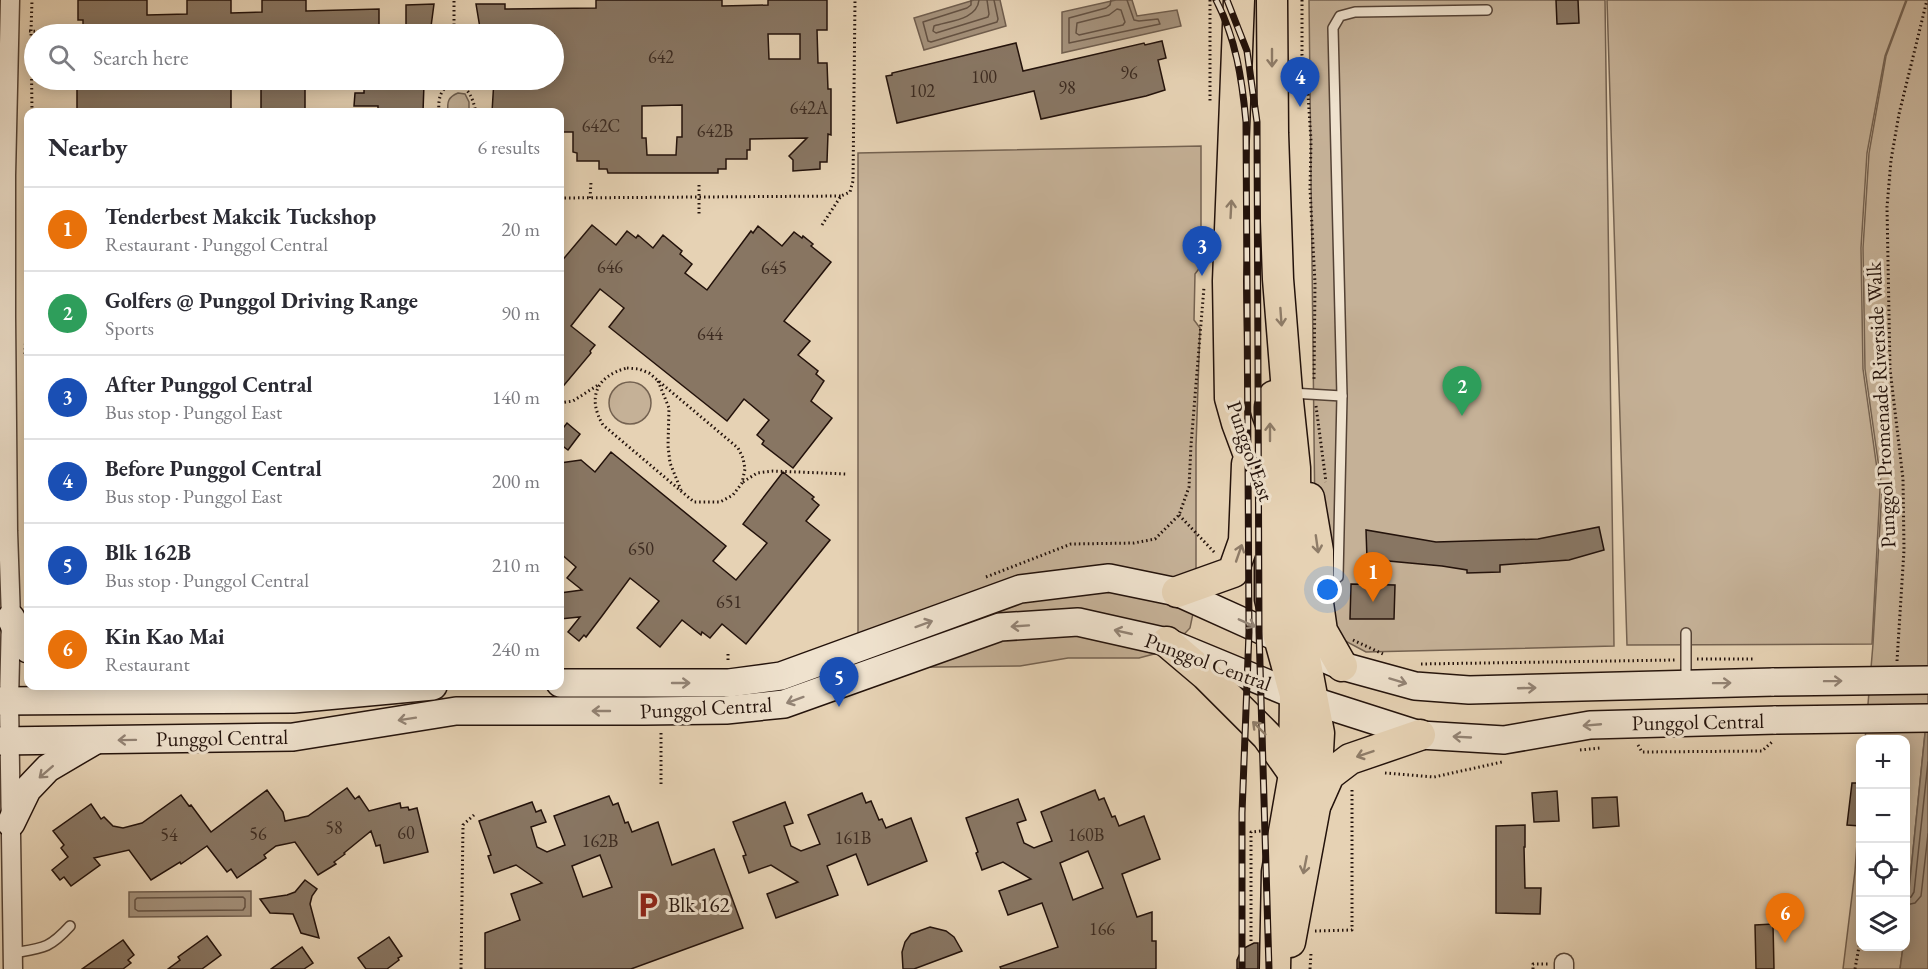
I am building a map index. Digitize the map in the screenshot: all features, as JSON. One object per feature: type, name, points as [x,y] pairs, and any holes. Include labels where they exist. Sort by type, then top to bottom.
[{"type":"main road","name":"Punggol East","points":[[1239,0],[1216,284],[1230,398],[1270,512],[1270,599],[1291,643],[1305,698],[1319,733],[1315,807],[1288,947],[1288,969]]},
{"type":"main road","name":"Punggol East","points":[[1272,0],[1273,133],[1278,279],[1300,394],[1295,468],[1294,585],[1296,611],[1291,643]]},
{"type":"main road","points":[[1216,284],[1246,245],[1254,241],[1261,241],[1269,246],[1278,279]]},
{"type":"main road","points":[[1270,512],[1270,407],[1274,396],[1300,394]]},
{"type":"main road","points":[[1177,592],[1233,572],[1244,541],[1247,449]]},
{"type":"main road","points":[[1295,468],[1310,500],[1318,551],[1318,603],[1322,631],[1342,666]]},
{"type":"main road","name":"Punggol Central","points":[[564,683],[729,683],[781,676],[1020,589],[1109,578],[1177,592],[1342,666],[1415,686],[1469,690],[1687,671],[1774,682],[1928,680]]},
{"type":"main road","points":[[12,618],[24,645]]},
{"type":"main road","name":"Punggol Central","points":[[5,741],[293,737],[456,711],[703,710],[784,704],[1000,627],[1078,622],[1167,642],[1305,698],[1420,735],[1504,740],[1590,724],[1775,730],[1928,718]]},
{"type":"main road","points":[[1167,642],[1206,675],[1267,736],[1294,774]]},
{"type":"main road","name":"Punggol Central","points":[[5,701],[83,693],[293,699],[390,690]]},
{"type":"main road","name":"Punggol East","points":[[1275,969],[1277,872],[1305,698]]},
{"type":"main road","points":[[1315,807],[1329,775],[1350,759],[1420,735]]},
{"type":"main road","points":[[11,823],[27,790],[48,768],[95,741]]},
{"type":"street","points":[[10,0],[6,317],[8,531],[12,618],[5,701],[5,741],[11,823],[13,961]]},
{"type":"lane","points":[[1338,577],[1342,396],[1333,28],[1340,16],[1355,12],[1487,10]]},
{"type":"lane","points":[[1300,394],[1342,396]]},
{"type":"lane","points":[[1686,633],[1687,671]]},
{"type":"lane","points":[[13,961],[55,942],[70,926]]},
{"type":"path","points":[[31,24],[32,0]]},
{"type":"path","points":[[454,0],[454,24]]},
{"type":"path","points":[[564,198],[840,196],[850,192],[853,181],[855,0]]},
{"type":"path","points":[[1210,0],[1210,111]]},
{"type":"path","points":[[1302,0],[1302,55],[1308,94],[1311,141],[1310,189],[1315,283],[1300,394],[1325,467],[1326,490]]},
{"type":"path","name":"Punggol Promenade Riverside Walk","points":[[1895,670],[1904,550],[1904,479],[1890,369],[1887,207],[1891,160],[1899,114],[1927,0]]},
{"type":"path","points":[[9,31],[24,31]]},
{"type":"path","points":[[32,90],[32,108]]},
{"type":"path","points":[[439,108],[438,99],[442,90]]},
{"type":"path","points":[[468,90],[475,108]]},
{"type":"path","points":[[590,198],[591,182]]},
{"type":"path","points":[[699,185],[699,214]]},
{"type":"path","points":[[822,225],[840,196]]},
{"type":"path","points":[[982,578],[1071,544],[1134,543],[1155,539],[1179,515],[1189,488],[1191,445],[1216,284]]},
{"type":"path","points":[[564,402],[573,401],[607,376],[627,368],[649,373],[738,448],[745,469],[742,483]]},
{"type":"path","points":[[657,380],[669,408],[670,463],[681,492]]},
{"type":"path","points":[[599,384],[595,398],[595,412],[603,425],[694,502],[720,502],[733,495],[742,483],[757,473],[773,471],[846,474]]},
{"type":"path","points":[[1346,633],[1353,640],[1386,655]]},
{"type":"path","points":[[1420,664],[1687,671]]},
{"type":"path","points":[[661,725],[661,784]]},
{"type":"path","points":[[1638,743],[1642,752],[1762,751],[1775,730]]},
{"type":"path","points":[[1312,932],[1352,930],[1352,784],[1356,780]]},
{"type":"path","points":[[461,969],[463,825],[474,815]]},
{"type":"path","points":[[1310,969],[1311,950]]},
{"type":"path","points":[[1855,969],[1858,951]]},
{"type":"shaded area","points":[[1309,0],[1605,0],[1614,646],[1366,652],[1332,634],[1316,608]]},
{"type":"shaded area","points":[[1607,0],[1906,0],[1885,56],[1867,153],[1861,248],[1863,369],[1880,490],[1872,644],[1627,645]]},
{"type":"shaded area","points":[[1907,0],[1928,0],[1928,704],[1910,880],[1910,735],[1865,735],[1882,489],[1865,369],[1863,248],[1869,153],[1886,56]]},
{"type":"shaded area","points":[[458,93],[465,94],[469,108],[448,108],[452,96]]},
{"type":"shaded area","points":[[1201,146],[1201,266],[1195,274],[1194,320],[1200,328],[1196,446],[1196,599],[1190,628],[1169,650],[1139,658],[1068,658],[1020,666],[858,668],[858,153]]},
{"type":"shaded area","points":[[630,382],[638,383],[645,388],[650,395],[650,411],[645,418],[638,423],[630,424],[622,423],[615,418],[610,411],[609,403],[610,395],[615,388],[622,383]]},
{"type":"shaded area","points":[[1856,857],[1856,951],[1902,951],[1900,969],[1843,969]]},
{"type":"water","points":[[974,0],[1000,0],[1006,26],[924,50],[914,18]]},
{"type":"water","points":[[1116,0],[1132,0],[1137,16],[1177,10],[1181,26],[1062,53],[1062,12]]},
{"type":"water","points":[[1928,704],[1928,969],[1900,969],[1902,951],[1910,951],[1910,880]]},
{"type":"water","points":[[251,891],[251,916],[129,917],[129,892]]},
{"type":"building","points":[[78,0],[147,0],[147,15],[187,14],[187,0],[231,0],[231,13],[262,12],[262,0],[306,0],[306,11],[379,9],[379,24],[83,24],[83,20],[78,20]]},
{"type":"building","points":[[596,0],[722,0],[722,6],[768,5],[768,0],[827,0],[827,30],[817,30],[818,63],[827,63],[828,89],[831,89],[831,135],[828,134],[827,162],[820,162],[820,169],[793,171],[793,160],[789,156],[807,138],[750,139],[747,159],[726,159],[726,169],[718,169],[718,173],[608,173],[607,169],[599,169],[599,161],[577,161],[577,153],[573,152],[573,132],[564,132],[564,108],[492,108],[493,90],[564,90],[564,24],[479,24],[476,4],[505,4],[505,9],[596,8]],"holes":[[[768,34],[800,34],[800,59],[769,59]],[[682,105],[682,137],[677,137],[676,155],[647,155],[646,138],[642,138],[642,106]]]},
{"type":"building","points":[[1556,0],[1578,0],[1579,23],[1557,24]]},
{"type":"building","points":[[434,4],[431,24],[406,24],[406,5]]},
{"type":"building","points":[[1162,41],[1166,58],[1158,60],[1165,90],[1041,119],[1034,91],[897,123],[886,76],[1016,43],[1023,71],[1144,43],[1145,45]]},
{"type":"building","points":[[77,90],[231,90],[231,108],[77,108]]},
{"type":"building","points":[[261,90],[305,90],[305,108],[261,108]]},
{"type":"building","points":[[364,90],[424,90],[423,108],[354,106],[355,93],[364,93]]},
{"type":"building","points":[[592,225],[616,245],[627,231],[636,238],[638,235],[653,248],[663,235],[682,251],[680,254],[692,264],[685,273],[707,290],[751,231],[753,233],[758,226],[782,246],[794,232],[802,238],[803,236],[813,244],[811,246],[831,262],[784,321],[810,341],[798,355],[818,371],[816,374],[824,381],[811,401],[832,418],[793,468],[762,444],[764,441],[757,435],[769,420],[744,399],[727,421],[609,327],[624,308],[600,289],[571,326],[595,345],[564,385],[564,258]]},
{"type":"building","points":[[567,423],[580,434],[568,450],[564,447],[564,427]]},
{"type":"building","points":[[611,452],[726,546],[713,561],[736,580],[767,543],[743,524],[783,472],[814,497],[812,499],[819,505],[806,521],[830,540],[746,644],[722,624],[710,638],[702,632],[701,635],[682,620],[660,647],[637,628],[659,601],[630,578],[586,637],[584,635],[579,641],[568,632],[580,617],[564,619],[564,592],[582,590],[567,578],[576,567],[564,556],[564,462],[581,460],[595,472]]},
{"type":"building","points":[[1599,527],[1604,550],[1569,560],[1500,565],[1500,572],[1467,573],[1467,570],[1442,566],[1367,559],[1366,530],[1436,542],[1538,539]]},
{"type":"building","points":[[1351,584],[1395,585],[1394,619],[1350,619]]},
{"type":"building","points":[[1852,783],[1856,783],[1856,826],[1847,825]]},
{"type":"building","points":[[347,788],[355,799],[359,796],[369,811],[400,803],[401,808],[408,807],[409,810],[417,808],[428,852],[384,863],[380,845],[376,846],[371,831],[334,862],[336,864],[318,875],[295,842],[276,846],[264,855],[266,858],[237,878],[231,869],[227,872],[207,846],[181,864],[180,862],[151,880],[129,850],[94,858],[100,865],[71,886],[64,877],[60,880],[52,870],[68,857],[61,848],[64,845],[53,831],[91,804],[101,819],[104,817],[113,826],[123,828],[142,823],[181,795],[211,832],[267,790],[283,812],[285,821],[308,816]]},
{"type":"building","points":[[1095,790],[1099,800],[1104,798],[1112,817],[1115,816],[1119,826],[1144,816],[1160,859],[1122,874],[1137,917],[1152,912],[1152,941],[1156,941],[1156,969],[1001,969],[1000,967],[1058,947],[1042,903],[1008,915],[999,891],[1031,879],[1003,862],[982,870],[966,818],[1018,799],[1026,820],[1017,823],[1024,843],[1034,848],[1052,841],[1041,812]],"holes":[[[1088,851],[1103,888],[1073,900],[1060,863]]]},
{"type":"building","points":[[1557,791],[1559,821],[1534,822],[1532,793]]},
{"type":"building","points":[[862,793],[866,803],[871,801],[879,820],[882,819],[886,828],[911,818],[927,861],[868,885],[856,854],[827,866],[838,895],[776,918],[767,894],[798,882],[771,865],[749,873],[743,856],[746,855],[733,822],[785,802],[793,823],[784,826],[791,846],[801,851],[820,844],[808,815]]},
{"type":"building","name":"Blk 162","points":[[609,796],[613,805],[618,803],[625,823],[628,822],[632,832],[658,822],[672,865],[714,849],[743,928],[631,969],[485,969],[485,933],[520,920],[511,894],[542,883],[516,865],[494,873],[488,856],[491,855],[479,821],[532,802],[536,812],[541,810],[546,822],[531,827],[537,847],[547,852],[565,845],[554,816]],"holes":[[[600,855],[612,887],[583,897],[572,866]]]},
{"type":"building","points":[[1617,797],[1619,826],[1593,828],[1592,798]]},
{"type":"building","points":[[1525,825],[1525,888],[1541,888],[1540,914],[1496,913],[1496,826]]},
{"type":"building","points":[[305,880],[317,889],[310,904],[319,938],[301,933],[293,914],[270,913],[260,899],[295,892]]},
{"type":"building","points":[[1773,924],[1774,969],[1756,969],[1755,925]]},
{"type":"building","points":[[930,927],[946,931],[954,937],[962,951],[914,969],[903,969],[902,952],[905,942],[911,934]]},
{"type":"building","points":[[207,936],[221,955],[202,969],[168,969],[180,960],[178,957]]},
{"type":"building","points":[[389,937],[402,956],[387,969],[366,969],[358,958]]},
{"type":"building","points":[[123,940],[134,955],[128,960],[131,963],[123,969],[82,969]]},
{"type":"building","points":[[1258,943],[1258,969],[1237,969],[1237,960],[1242,949]]},
{"type":"building","points":[[302,947],[313,963],[304,969],[271,969]]},
{"type":"railway","points":[[1216,0],[1229,29],[1237,60],[1246,122],[1249,632],[1242,813],[1242,969]]},
{"type":"railway","points":[[1227,0],[1247,51],[1257,122],[1259,631],[1269,969]]},
{"type":"place","name":"Before Punggol Central","points":[[1300,107]]},
{"type":"place","name":"After Punggol Central","points":[[1202,276]]},
{"type":"place","name":"Golfers @ Punggol Driving Range","points":[[1462,416]]},
{"type":"place","name":"Tenderbest Makcik Tuckshop","points":[[1373,602]]},
{"type":"place","name":"Blk 162B","points":[[839,707]]},
{"type":"place","name":"Blk 162","points":[[648,905]]},
{"type":"place","name":"Kin Kao Mai","points":[[1785,943]]}]
